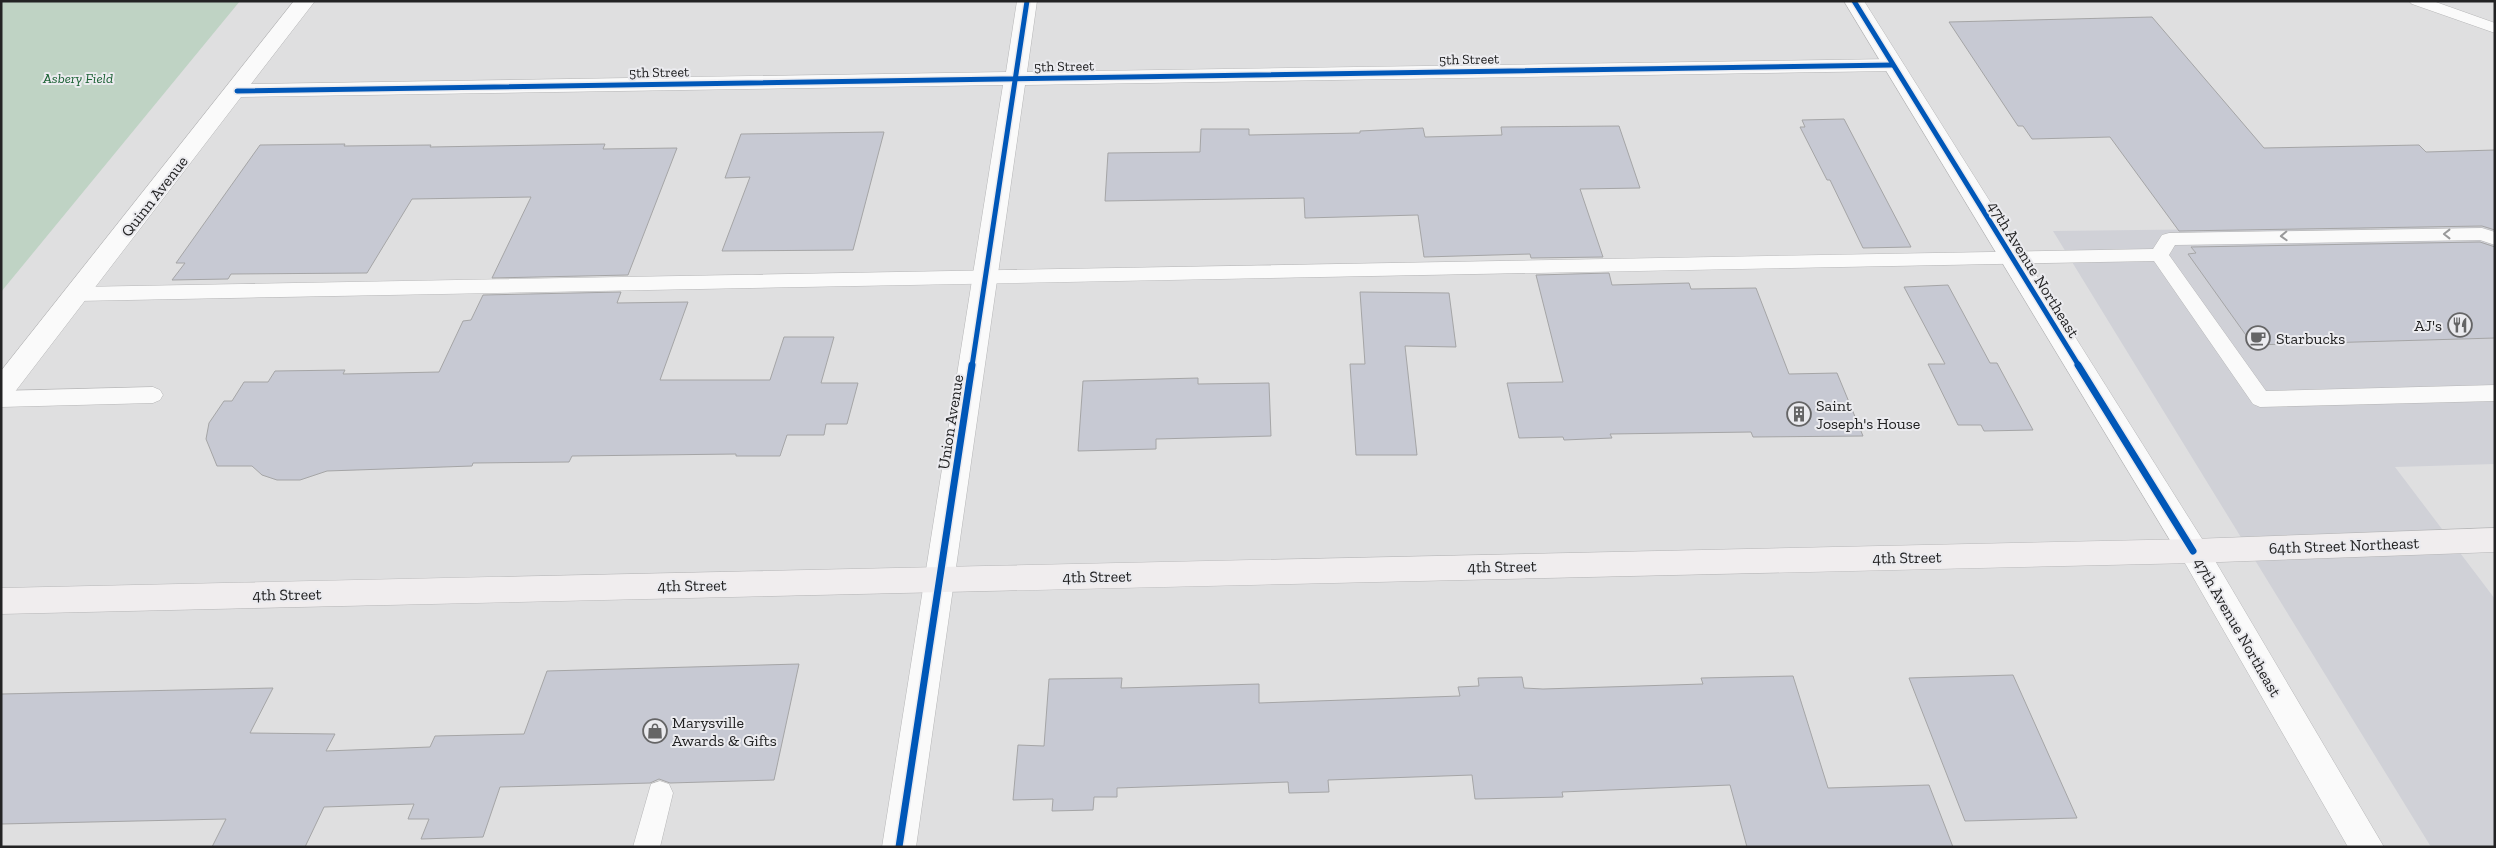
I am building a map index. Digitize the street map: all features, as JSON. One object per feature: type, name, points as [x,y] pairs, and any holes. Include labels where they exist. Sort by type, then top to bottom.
[{"type":"main road","name":"64th Street Northeast","points":[[2193,551],[2495,540]]},
{"type":"main road","name":"4th Street","points":[[1,601],[2193,551]]},
{"type":"street","name":"Quinn Avenue","points":[[1,390],[78,294],[304,1]]},
{"type":"street","name":"Union Avenue","points":[[899,847],[1028,1]]},
{"type":"street","name":"47th Avenue Northeast","points":[[1854,1],[1892,66],[2193,551],[2367,847]]},
{"type":"street","name":"5th Street","points":[[236,91],[1892,66]]},
{"type":"lane","points":[[2417,1],[2495,28]]},
{"type":"lane","points":[[2159,255],[2169,239],[2482,234],[2495,239]]},
{"type":"lane","points":[[78,294],[2159,255]]},
{"type":"lane","points":[[2159,255],[2260,399],[2495,393]]},
{"type":"lane","points":[[1,399],[153,395]]},
{"type":"lane","points":[[646,847],[660,793]]},
{"type":"shaded area","points":[[2495,226],[2495,464],[2395,467],[2495,599],[2495,847],[2431,847],[2053,231]]},
{"type":"green space","name":"Asbery Field","points":[[1,1],[240,1],[1,292]]},
{"type":"building","points":[[2152,17],[2264,148],[2419,145],[2426,152],[2495,150],[2495,230],[2482,226],[2179,231],[2110,137],[2032,139],[2023,126],[2018,126],[1949,22]]},
{"type":"building","points":[[1844,119],[1911,247],[1863,248],[1830,180],[1827,180],[1800,127],[1805,127],[1802,120]]},
{"type":"building","points":[[1619,126],[1640,188],[1580,189],[1603,257],[1531,258],[1530,254],[1424,257],[1418,215],[1305,218],[1304,198],[1105,201],[1108,153],[1200,152],[1201,129],[1249,129],[1249,135],[1360,133],[1360,131],[1423,128],[1425,137],[1502,135],[1501,127]]},
{"type":"building","points":[[884,132],[853,250],[722,251],[750,177],[725,178],[741,134]]},
{"type":"building","points":[[345,144],[344,146],[431,145],[430,147],[605,144],[603,149],[677,148],[628,275],[492,278],[531,197],[412,199],[367,273],[231,274],[228,279],[172,280],[185,263],[176,263],[260,145]]},
{"type":"building","points":[[2480,242],[2495,247],[2495,338],[2253,345],[2188,254],[2196,253],[2191,247]]},
{"type":"building","points":[[1609,273],[1612,285],[1689,283],[1691,289],[1756,288],[1789,374],[1837,373],[1863,436],[1753,437],[1751,432],[1610,434],[1612,438],[1564,440],[1563,437],[1519,438],[1507,383],[1563,382],[1536,275]]},
{"type":"building","points":[[1948,285],[1990,363],[1997,363],[2033,430],[1984,431],[1981,425],[1958,425],[1928,364],[1945,364],[1904,287]]},
{"type":"building","points":[[621,292],[617,303],[688,302],[660,380],[770,380],[784,337],[834,337],[821,383],[858,383],[847,424],[826,424],[824,435],[787,435],[780,456],[736,456],[736,454],[572,456],[569,462],[473,463],[472,466],[327,471],[300,480],[277,480],[262,475],[252,466],[217,466],[206,439],[209,423],[224,401],[232,401],[244,382],[268,382],[275,371],[345,370],[343,374],[439,372],[463,321],[471,320],[483,295]]},
{"type":"building","points":[[1360,292],[1449,293],[1456,347],[1405,346],[1417,455],[1356,455],[1350,364],[1365,364]]},
{"type":"building","points":[[1198,378],[1198,384],[1269,383],[1271,436],[1156,439],[1156,449],[1078,451],[1083,381]]},
{"type":"building","points":[[799,664],[774,780],[670,783],[659,779],[650,783],[500,787],[483,837],[421,839],[429,819],[408,819],[414,804],[324,807],[305,847],[212,847],[226,819],[1,824],[1,694],[273,688],[250,733],[335,734],[326,751],[430,747],[435,736],[524,734],[547,671]]},
{"type":"building","points":[[2013,675],[2077,818],[1965,821],[1909,678]]},
{"type":"building","points":[[1793,676],[1828,788],[1929,785],[1953,847],[1747,847],[1730,785],[1562,792],[1563,797],[1475,799],[1472,775],[1328,780],[1329,792],[1289,793],[1288,782],[1117,788],[1117,797],[1094,797],[1093,810],[1052,811],[1053,799],[1013,800],[1018,745],[1044,746],[1049,679],[1122,678],[1121,688],[1259,684],[1259,703],[1460,696],[1458,687],[1479,686],[1478,678],[1522,677],[1524,688],[1543,689],[1703,684],[1701,678]]},
{"type":"cycle path","points":[[899,847],[1027,1]]},
{"type":"cycle path","points":[[1854,1],[2193,551]]},
{"type":"cycle path","points":[[237,91],[1892,65]]},
{"type":"place","name":"AJ's","points":[[2460,325]]},
{"type":"place","name":"Starbucks","points":[[2258,338]]},
{"type":"place","name":"Saint Joseph's House","points":[[1799,414]]},
{"type":"place","name":"Marysville Awards & Gifts","points":[[655,731]]}]
